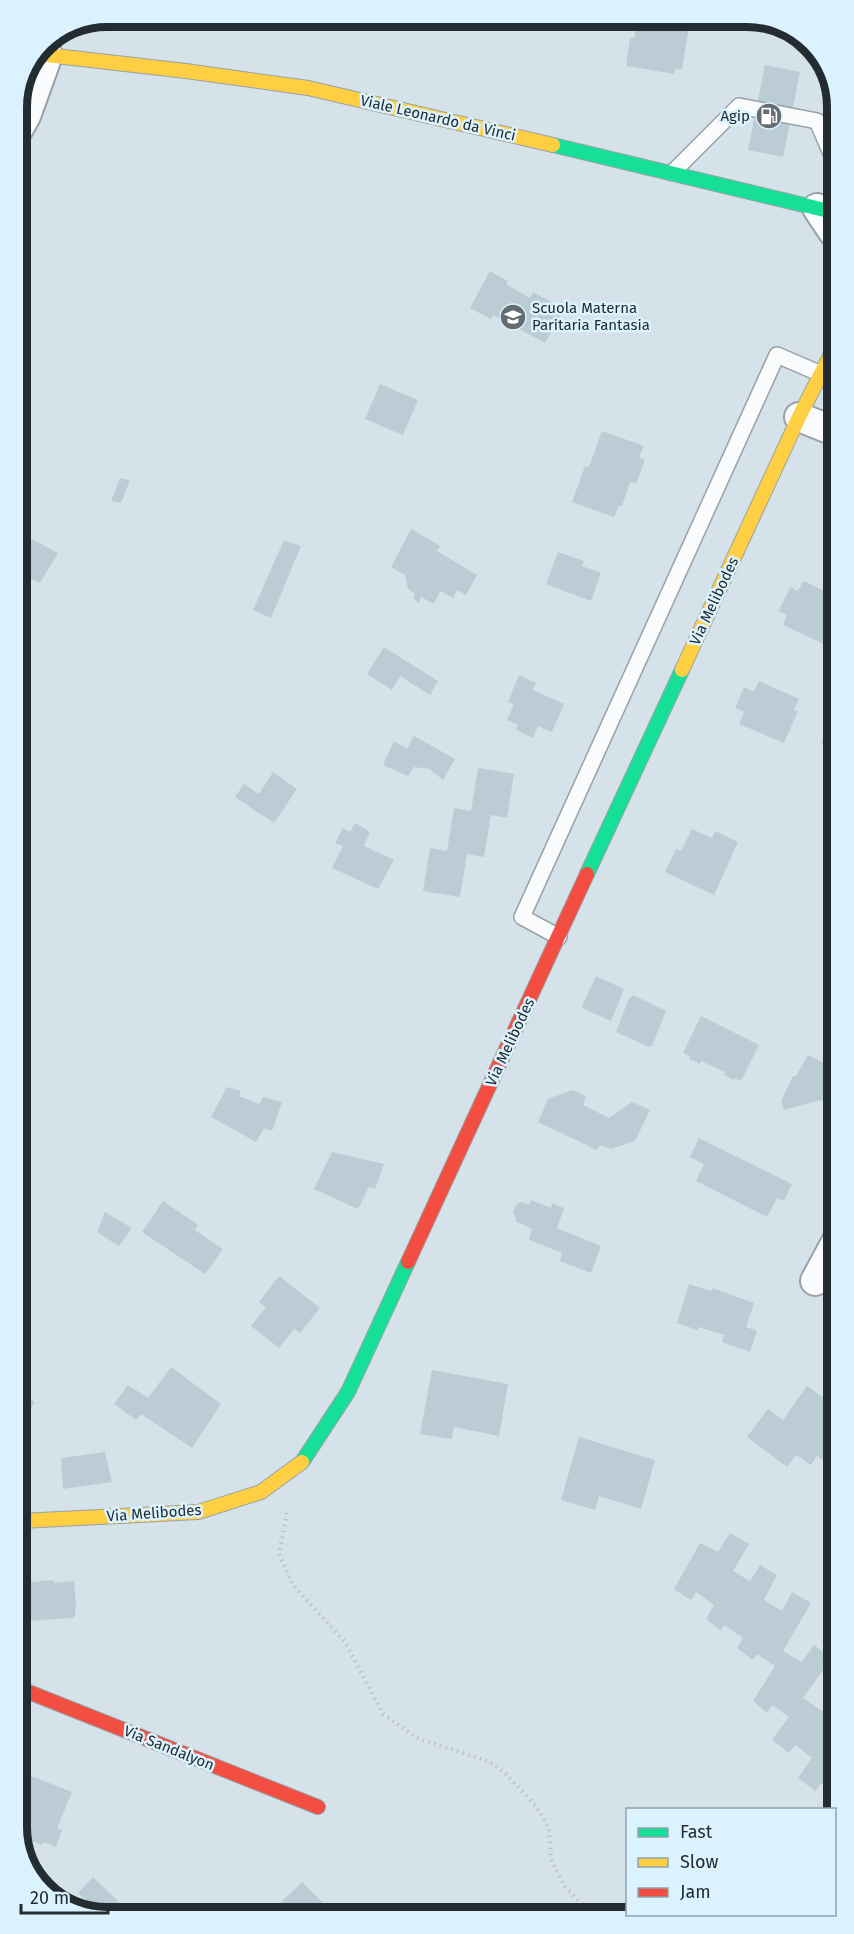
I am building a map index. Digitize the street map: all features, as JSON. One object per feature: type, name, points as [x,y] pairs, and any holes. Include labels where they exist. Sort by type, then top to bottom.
[{"type":"street","name":"Viale Leonardo da Vinci","points":[[47,54],[308,88],[825,210]]},
{"type":"street","points":[[27,112],[40,64]]},
{"type":"street","name":"Via Melibodes","points":[[27,1521],[198,1512],[261,1492],[300,1465],[348,1392],[827,362]]},
{"type":"street","points":[[800,417],[827,428]]},
{"type":"street","points":[[815,1281],[827,1259]]},
{"type":"street","name":"Via Sandalyon","points":[[27,1691],[318,1808]]},
{"type":"lane","points":[[672,173],[739,106],[817,121],[827,144]]},
{"type":"lane","points":[[559,937],[522,917],[777,355],[821,374]]},
{"type":"path","points":[[284,1476],[287,1513],[279,1554],[293,1585],[345,1642],[383,1714],[417,1738],[490,1762],[505,1773],[536,1806],[549,1828],[551,1860],[565,1887],[585,1907]]},
{"type":"building","points":[[689,27],[682,69],[675,70],[674,74],[626,66],[630,38],[635,37],[635,32],[639,29]]},
{"type":"building","points":[[765,65],[800,72],[783,157],[748,150]]},
{"type":"building","points":[[490,271],[508,281],[506,284],[530,298],[533,292],[564,309],[545,343],[493,315],[491,319],[470,308]]},
{"type":"building","points":[[380,384],[418,400],[403,435],[365,419]]},
{"type":"building","points":[[602,431],[644,446],[639,457],[645,460],[636,484],[630,482],[622,506],[619,505],[614,517],[572,502],[585,466],[589,467]]},
{"type":"building","points":[[120,478],[130,480],[121,503],[111,501]]},
{"type":"building","points":[[411,529],[440,546],[437,551],[477,575],[466,595],[457,590],[453,598],[440,591],[434,604],[421,597],[419,603],[413,599],[415,594],[408,589],[405,575],[391,567]]},
{"type":"building","points":[[27,537],[58,553],[40,583],[27,576]]},
{"type":"building","points":[[284,540],[301,546],[271,618],[253,610]]},
{"type":"building","points":[[558,552],[584,561],[582,566],[601,573],[591,601],[546,584]]},
{"type":"building","points":[[803,581],[827,592],[827,646],[783,625],[787,615],[779,611],[790,587],[798,591]]},
{"type":"building","points":[[384,647],[438,681],[430,695],[400,676],[392,690],[367,674]]},
{"type":"building","points":[[519,675],[536,683],[533,690],[564,704],[552,732],[538,726],[533,738],[516,730],[518,725],[507,720],[514,704],[508,702]]},
{"type":"building","points":[[759,681],[799,699],[794,710],[798,711],[784,743],[739,724],[744,712],[735,708],[744,687],[754,692]]},
{"type":"building","points":[[827,730],[827,745],[821,743]]},
{"type":"building","points":[[414,736],[455,759],[443,780],[429,769],[414,767],[408,776],[383,765],[394,741],[407,749]]},
{"type":"building","points":[[478,768],[514,774],[507,818],[491,815],[484,857],[467,854],[460,897],[423,891],[430,848],[447,851],[454,808],[471,811]]},
{"type":"building","points":[[273,772],[297,789],[274,823],[235,797],[244,784],[259,794]]},
{"type":"building","points":[[355,823],[370,832],[364,846],[394,860],[378,889],[332,868],[343,846],[335,843],[343,828],[350,832]]},
{"type":"building","points":[[692,829],[712,838],[715,831],[738,842],[714,895],[665,872],[676,849],[681,851]]},
{"type":"building","points":[[596,976],[624,989],[611,1021],[582,1006]]},
{"type":"building","points":[[633,995],[666,1011],[652,1046],[649,1047],[616,1032],[629,998]]},
{"type":"building","points":[[701,1016],[759,1045],[741,1081],[724,1075],[725,1072],[701,1061],[700,1064],[689,1059],[690,1056],[683,1053]]},
{"type":"building","points":[[808,1055],[827,1064],[827,1103],[821,1100],[784,1110],[781,1101],[793,1076],[796,1076]]},
{"type":"building","points":[[227,1087],[241,1091],[239,1096],[259,1104],[263,1097],[282,1102],[272,1131],[264,1128],[256,1142],[211,1117]]},
{"type":"building","points":[[572,1090],[586,1096],[583,1105],[609,1118],[632,1102],[650,1110],[635,1141],[611,1149],[600,1145],[597,1150],[538,1122],[548,1099]]},
{"type":"building","points":[[699,1138],[792,1184],[784,1201],[777,1198],[767,1217],[696,1181],[704,1164],[690,1157]]},
{"type":"building","points":[[332,1152],[384,1164],[375,1189],[369,1187],[358,1209],[314,1189]]},
{"type":"building","points":[[531,1200],[551,1208],[552,1203],[564,1208],[557,1228],[601,1246],[591,1273],[560,1261],[562,1253],[529,1240],[532,1229],[517,1222],[513,1211],[517,1204],[521,1202],[529,1205]]},
{"type":"building","points":[[163,1201],[198,1225],[195,1230],[223,1249],[205,1274],[142,1232]]},
{"type":"building","points":[[105,1212],[132,1228],[119,1246],[97,1232]]},
{"type":"building","points":[[279,1276],[320,1308],[300,1333],[294,1329],[279,1348],[251,1326],[266,1307],[259,1302]]},
{"type":"building","points":[[689,1284],[711,1291],[712,1288],[754,1303],[746,1327],[757,1331],[750,1352],[722,1342],[724,1335],[699,1327],[697,1330],[677,1323]]},
{"type":"building","points":[[171,1367],[221,1404],[192,1448],[141,1414],[136,1420],[114,1404],[128,1385],[148,1398]]},
{"type":"building","points":[[432,1370],[508,1384],[499,1436],[454,1427],[452,1439],[420,1434]]},
{"type":"building","points":[[807,1386],[827,1400],[827,1462],[817,1456],[811,1465],[796,1455],[787,1467],[747,1437],[768,1409],[783,1420]]},
{"type":"building","points":[[27,1396],[35,1402],[27,1413]]},
{"type":"building","points":[[579,1437],[655,1460],[641,1509],[599,1496],[595,1510],[561,1500]]},
{"type":"building","points":[[105,1452],[112,1482],[63,1489],[61,1458]]},
{"type":"building","points":[[730,1533],[749,1544],[733,1571],[750,1581],[760,1565],[777,1575],[764,1600],[782,1611],[792,1592],[811,1603],[783,1651],[802,1662],[814,1645],[827,1654],[827,1665],[803,1698],[822,1711],[827,1704],[827,1788],[821,1783],[815,1791],[798,1778],[812,1758],[795,1745],[789,1753],[772,1740],[789,1717],[772,1705],[767,1713],[753,1701],[775,1666],[757,1654],[753,1660],[737,1648],[743,1638],[724,1625],[721,1631],[706,1619],[714,1605],[696,1592],[691,1600],[674,1589],[700,1543],[718,1552]]},
{"type":"building","points":[[74,1581],[75,1616],[27,1621],[27,1582]]},
{"type":"building","points":[[27,1774],[72,1792],[57,1828],[62,1830],[56,1847],[44,1842],[42,1845],[29,1839]]},
{"type":"building","points":[[93,1877],[124,1907],[102,1907],[84,1903],[86,1901],[78,1893]]},
{"type":"building","points":[[302,1882],[327,1907],[276,1907]]},
{"type":"traffic: fast","points":[[553,145],[827,211]]},
{"type":"traffic: fast","points":[[587,874],[682,670]]},
{"type":"traffic: fast","points":[[302,1462],[348,1392],[408,1262]]},
{"type":"traffic: slow","points":[[47,55],[308,88],[553,145]]},
{"type":"traffic: slow","points":[[682,670],[799,417],[827,362]]},
{"type":"traffic: slow","points":[[27,1521],[198,1512],[261,1492],[302,1462]]},
{"type":"traffic: jam","points":[[408,1262],[587,874]]},
{"type":"traffic: jam","points":[[27,1691],[318,1807]]},
{"type":"place","name":"Agip","points":[[769,116]]},
{"type":"place","name":"Scuola Materna Paritaria Fantasia","points":[[513,317]]}]
